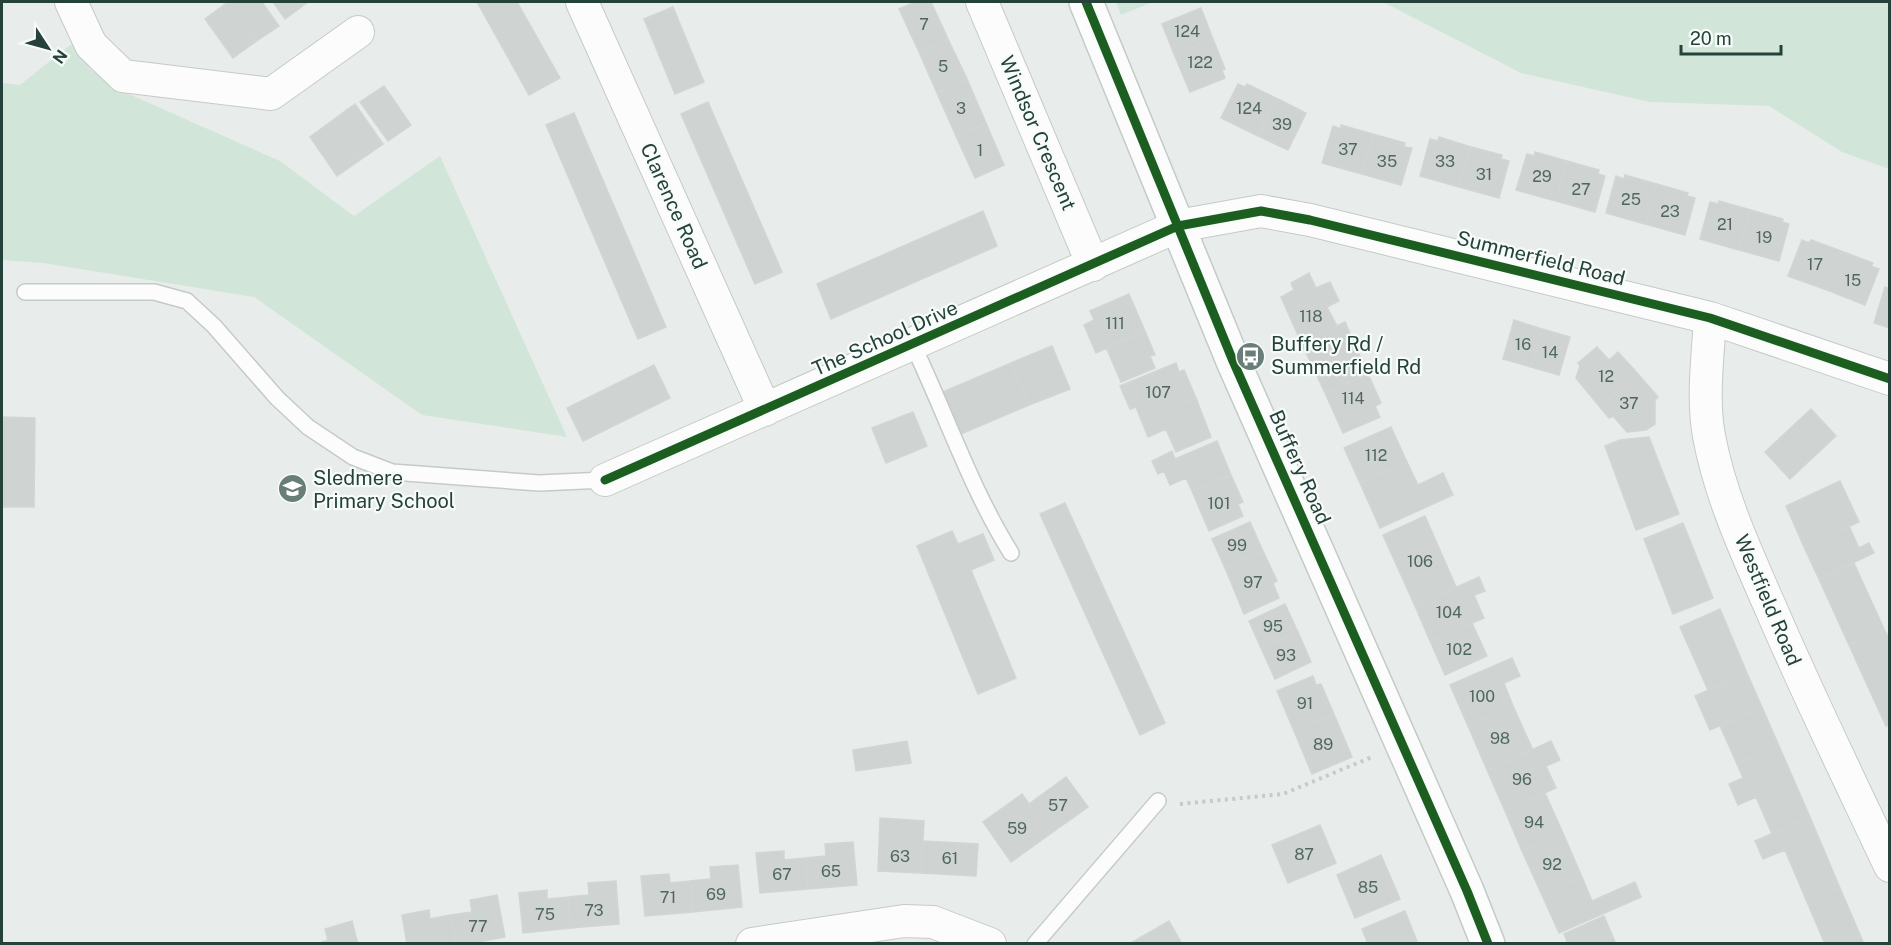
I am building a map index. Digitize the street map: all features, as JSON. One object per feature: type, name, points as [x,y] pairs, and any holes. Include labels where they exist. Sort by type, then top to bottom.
[{"type":"street","points":[[71,2],[91,45],[123,76],[271,94],[358,32]]},
{"type":"street","name":"Clarence Road","points":[[582,2],[765,411]]},
{"type":"street","name":"Windsor Crescent","points":[[982,2],[1093,265]]},
{"type":"street","name":"Buffery Road","points":[[1086,2],[1238,371],[1488,944]]},
{"type":"street","name":"Summerfield Road","points":[[1178,226],[1261,211],[1321,223],[1710,318],[1890,379]]},
{"type":"street","name":"The School Drive","points":[[605,480],[1178,226]]},
{"type":"street","name":"Westfield Road","points":[[1710,318],[1706,399],[1708,434],[1718,474],[1750,561],[1791,655],[1890,866]]},
{"type":"street","points":[[752,944],[904,921],[933,922],[990,944]]},
{"type":"lane","points":[[25,292],[154,292],[187,301],[214,326],[277,398],[308,427],[353,457],[392,472],[539,483],[605,480]]},
{"type":"lane","points":[[912,345],[992,522],[1011,553]]},
{"type":"lane","points":[[1035,944],[1154,805]]},
{"type":"path","points":[[1154,805],[1283,794],[1402,743]]},
{"type":"green space","points":[[1116,2],[1153,2],[1121,15]]},
{"type":"green space","points":[[1383,2],[1889,2],[1889,169],[1842,152],[1769,106],[1650,102],[1521,73]]},
{"type":"green space","points":[[74,42],[90,69],[113,87],[280,161],[354,216],[440,156],[567,437],[422,415],[254,297],[43,263],[2,260],[2,83],[20,85]]},
{"type":"building","points":[[228,2],[262,2],[279,26],[255,42]]},
{"type":"building","points":[[228,2],[255,42],[233,58],[205,19]]},
{"type":"building","points":[[273,2],[308,2],[285,19]]},
{"type":"building","points":[[477,2],[517,2],[560,78],[529,95]]},
{"type":"building","points":[[915,2],[931,2],[948,39],[919,52],[899,9]]},
{"type":"building","points":[[673,7],[704,82],[675,94],[644,19]]},
{"type":"building","points":[[1201,8],[1213,39],[1174,54],[1162,24]]},
{"type":"building","points":[[948,39],[967,79],[937,93],[919,52]]},
{"type":"building","points":[[1213,39],[1225,69],[1222,70],[1225,78],[1190,92],[1174,54]]},
{"type":"building","points":[[967,79],[986,123],[956,136],[937,93]]},
{"type":"building","points":[[1238,84],[1245,87],[1247,84],[1276,98],[1258,136],[1221,118]]},
{"type":"building","points":[[384,86],[411,125],[388,141],[360,102]]},
{"type":"building","points":[[1276,98],[1306,113],[1288,150],[1258,136]]},
{"type":"building","points":[[708,102],[782,272],[755,284],[681,114]]},
{"type":"building","points":[[355,104],[383,144],[360,160],[333,120]]},
{"type":"building","points":[[574,113],[666,327],[638,339],[546,125]]},
{"type":"building","points":[[333,120],[360,160],[337,176],[310,137]]},
{"type":"building","points":[[986,123],[1004,165],[975,178],[956,136]]},
{"type":"building","points":[[1341,125],[1373,134],[1362,174],[1322,163],[1333,126],[1341,129]]},
{"type":"building","points":[[1373,134],[1405,143],[1404,147],[1412,148],[1401,185],[1362,174]]},
{"type":"building","points":[[1439,137],[1471,147],[1459,187],[1420,176],[1430,139],[1438,141]]},
{"type":"building","points":[[1471,147],[1502,155],[1501,159],[1509,161],[1499,198],[1459,187]]},
{"type":"building","points":[[1535,152],[1567,161],[1556,201],[1516,190],[1527,154],[1534,156]]},
{"type":"building","points":[[1567,161],[1599,170],[1598,174],[1605,176],[1595,212],[1556,201]]},
{"type":"building","points":[[1625,175],[1657,184],[1645,224],[1606,213],[1616,176],[1624,179]]},
{"type":"building","points":[[1657,184],[1688,193],[1687,196],[1695,198],[1685,235],[1645,224]]},
{"type":"building","points":[[1719,201],[1751,210],[1739,250],[1700,239],[1710,202],[1718,204]]},
{"type":"building","points":[[1751,210],[1783,219],[1782,222],[1789,224],[1779,261],[1739,250]]},
{"type":"building","points":[[983,211],[997,246],[831,319],[817,284]]},
{"type":"building","points":[[1802,240],[1809,243],[1811,240],[1841,251],[1827,290],[1788,276]]},
{"type":"building","points":[[1841,251],[1873,263],[1871,266],[1879,269],[1865,305],[1827,290]]},
{"type":"building","points":[[1309,273],[1316,288],[1330,282],[1339,301],[1327,307],[1337,326],[1301,342],[1281,297],[1294,290],[1291,283]]},
{"type":"building","points":[[1885,287],[1890,289],[1890,328],[1874,323]]},
{"type":"building","points":[[1129,294],[1145,331],[1096,353],[1084,325],[1094,320],[1090,311]]},
{"type":"building","points":[[1514,320],[1542,329],[1531,367],[1503,359]]},
{"type":"building","points":[[1345,322],[1368,374],[1325,393],[1301,342]]},
{"type":"building","points":[[1542,329],[1570,337],[1559,375],[1531,367]]},
{"type":"building","points":[[1145,331],[1155,355],[1150,356],[1155,368],[1121,382],[1106,347]]},
{"type":"building","points":[[1052,346],[1070,389],[1029,405],[1011,363]]},
{"type":"building","points":[[1597,347],[1609,360],[1618,352],[1638,374],[1599,406],[1576,378],[1580,366],[1578,363]]},
{"type":"building","points":[[1011,363],[1029,405],[961,434],[943,392]]},
{"type":"building","points":[[1176,363],[1179,372],[1184,370],[1196,398],[1142,422],[1136,407],[1130,409],[1120,386]]},
{"type":"building","points":[[654,365],[670,398],[583,441],[567,408]]},
{"type":"building","points":[[1368,374],[1381,403],[1375,406],[1380,417],[1343,433],[1325,393]]},
{"type":"building","points":[[1638,374],[1658,397],[1655,400],[1655,424],[1646,430],[1627,432],[1613,416],[1609,418],[1599,406]]},
{"type":"building","points":[[1196,398],[1211,437],[1176,452],[1166,429],[1148,437],[1142,422]]},
{"type":"building","points":[[1811,409],[1836,436],[1790,479],[1765,452]]},
{"type":"building","points":[[913,412],[927,446],[886,463],[872,428]]},
{"type":"building","points":[[2,417],[35,418],[34,507],[2,507]]},
{"type":"building","points":[[1391,427],[1407,462],[1360,483],[1344,448]]},
{"type":"building","points":[[1649,437],[1679,514],[1636,530],[1605,446],[1620,440]]},
{"type":"building","points":[[1217,441],[1231,475],[1192,491],[1186,478],[1170,485],[1164,471],[1158,474],[1152,461],[1172,451],[1175,459]]},
{"type":"building","points":[[1407,462],[1418,485],[1443,473],[1453,495],[1380,528],[1360,483]]},
{"type":"building","points":[[1231,475],[1243,502],[1238,504],[1243,516],[1209,531],[1192,491]]},
{"type":"building","points":[[1840,481],[1859,522],[1804,547],[1786,506]]},
{"type":"building","points":[[1065,503],[1165,723],[1140,735],[1040,514]]},
{"type":"building","points":[[1425,516],[1456,587],[1415,606],[1383,535]]},
{"type":"building","points":[[1250,522],[1263,551],[1225,568],[1212,539]]},
{"type":"building","points":[[1683,523],[1713,598],[1673,614],[1644,539]]},
{"type":"building","points":[[1849,526],[1859,548],[1869,543],[1874,553],[1819,579],[1804,547]]},
{"type":"building","points":[[952,531],[958,544],[983,534],[994,560],[971,570],[1016,678],[978,694],[917,546]]},
{"type":"building","points":[[1263,551],[1277,581],[1273,583],[1279,598],[1244,614],[1225,568]]},
{"type":"building","points":[[1854,563],[1884,629],[1849,645],[1819,579]]},
{"type":"building","points":[[1479,577],[1485,591],[1474,595],[1484,618],[1430,641],[1415,606]]},
{"type":"building","points":[[1285,604],[1298,632],[1261,648],[1249,621]]},
{"type":"building","points":[[1720,609],[1747,673],[1708,690],[1680,627]]},
{"type":"building","points":[[1472,623],[1487,656],[1445,675],[1430,641]]},
{"type":"building","points":[[1884,629],[1890,640],[1890,725],[1886,726],[1849,645]]},
{"type":"building","points":[[1298,632],[1311,662],[1275,679],[1261,648]]},
{"type":"building","points":[[1512,658],[1520,676],[1504,683],[1513,706],[1468,726],[1450,685]]},
{"type":"building","points":[[1747,673],[1762,707],[1710,730],[1695,696]]},
{"type":"building","points":[[1313,676],[1316,685],[1321,684],[1334,714],[1294,731],[1277,691]]},
{"type":"building","points":[[1513,706],[1533,750],[1487,770],[1468,726]]},
{"type":"building","points":[[1762,707],[1779,746],[1737,764],[1720,726]]},
{"type":"building","points":[[1334,714],[1352,757],[1312,774],[1294,731]]},
{"type":"building","points":[[907,741],[911,763],[856,771],[853,750]]},
{"type":"building","points":[[1551,741],[1560,760],[1546,766],[1556,788],[1505,811],[1487,770]]},
{"type":"building","points":[[1779,746],[1810,817],[1772,834],[1756,797],[1738,805],[1729,784],[1743,778],[1737,764]]},
{"type":"building","points":[[1066,777],[1088,807],[1050,834],[1029,804]]},
{"type":"building","points":[[1545,793],[1563,833],[1522,851],[1505,811]]},
{"type":"building","points":[[1022,794],[1050,834],[1011,862],[983,822]]},
{"type":"building","points":[[1810,817],[1840,888],[1807,902],[1785,850],[1763,859],[1755,841]]},
{"type":"building","points":[[880,818],[924,821],[921,873],[878,871]]},
{"type":"building","points":[[1320,825],[1336,863],[1288,883],[1272,845]]},
{"type":"building","points":[[1563,833],[1582,877],[1542,895],[1522,851]]},
{"type":"building","points":[[923,841],[978,844],[976,876],[921,873]]},
{"type":"building","points":[[853,842],[857,885],[808,889],[805,858],[826,856],[825,844]]},
{"type":"building","points":[[784,851],[784,860],[805,858],[808,889],[760,893],[756,853]]},
{"type":"building","points":[[1381,855],[1400,899],[1355,918],[1337,875]]},
{"type":"building","points":[[738,865],[742,907],[693,912],[690,881],[711,879],[710,867]]},
{"type":"building","points":[[669,874],[670,883],[690,881],[693,912],[645,916],[641,876]]},
{"type":"building","points":[[1582,877],[1592,901],[1635,882],[1641,897],[1559,933],[1542,895]]},
{"type":"building","points":[[616,881],[619,924],[571,928],[568,897],[589,895],[588,883]]},
{"type":"building","points":[[1840,888],[1864,944],[1825,944],[1807,902]]},
{"type":"building","points":[[547,890],[547,899],[568,897],[571,928],[523,933],[519,893]]},
{"type":"building","points":[[497,895],[505,937],[469,944],[456,944],[451,915],[472,912],[470,900]]},
{"type":"building","points":[[429,910],[430,919],[451,915],[456,944],[407,944],[402,915]]},
{"type":"building","points":[[1405,911],[1418,944],[1368,944],[1362,929]]},
{"type":"building","points":[[1604,916],[1616,944],[1568,944],[1564,934]]},
{"type":"building","points":[[352,921],[358,944],[317,944],[328,940],[325,929]]},
{"type":"building","points":[[1169,921],[1182,944],[1129,944]]},
{"type":"cycle path","points":[[1086,2],[1233,361],[1467,891],[1488,944]]},
{"type":"cycle path","points":[[605,480],[1178,226],[1261,211],[1310,220],[1710,318],[1890,379]]},
{"type":"place","name":"Buffery Rd / Summerfield Rd","points":[[1250,356]]},
{"type":"place","name":"Sledmere Primary School","points":[[292,489]]}]
